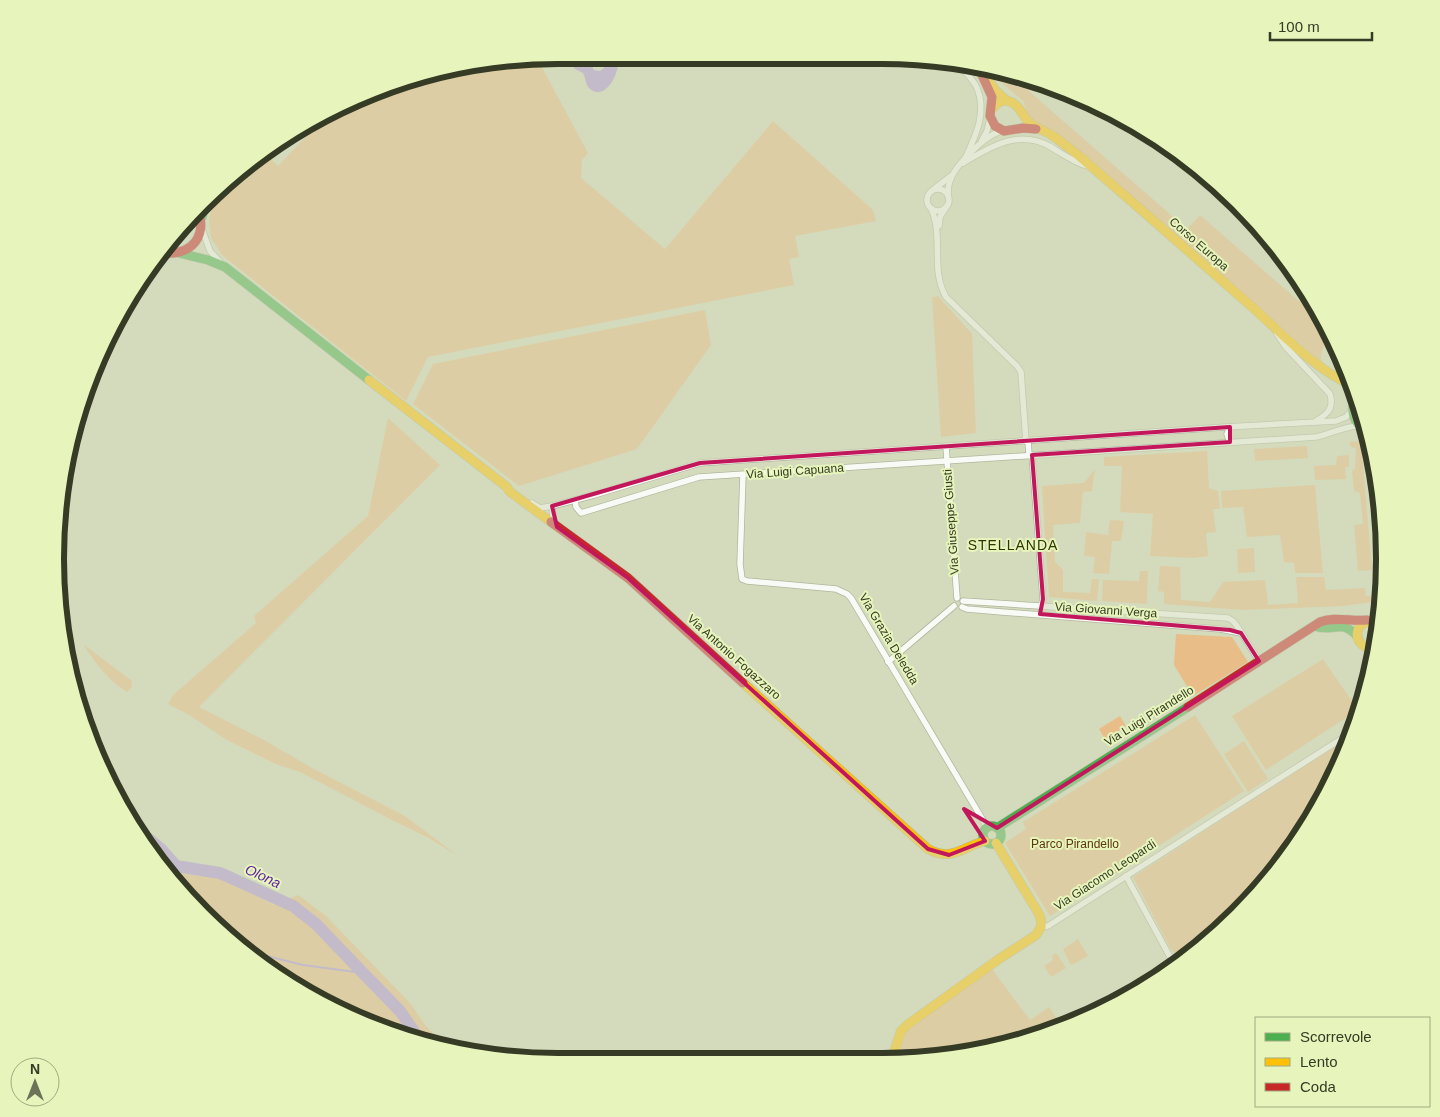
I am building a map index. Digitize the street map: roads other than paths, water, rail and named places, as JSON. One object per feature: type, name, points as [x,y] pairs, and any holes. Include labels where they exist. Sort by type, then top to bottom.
[{"type":"street","points":[[963,163],[978,128],[981,111],[976,87],[964,71]]},
{"type":"street","points":[[980,144],[987,131],[992,97],[981,74]]},
{"type":"street","points":[[982,74],[1006,100],[1017,105],[1021,116],[1018,124],[1008,130],[994,126],[991,112]]},
{"type":"street","points":[[991,112],[999,102],[1006,100]]},
{"type":"street","name":"Corso Europa","points":[[1020,112],[1026,120],[1052,136],[1093,168],[1316,365],[1346,388]]},
{"type":"street","points":[[1038,614],[1043,599],[1021,372],[946,297],[941,287],[938,268],[938,231],[940,216],[948,203],[950,181],[980,144],[996,132],[1023,128],[1040,130]]},
{"type":"street","points":[[963,163],[1003,142],[1023,139],[1040,142],[1079,164],[1093,168]]},
{"type":"street","points":[[938,231],[935,217],[927,200],[931,191],[953,175]]},
{"type":"street","points":[[931,191],[941,189],[948,196]]},
{"type":"street","points":[[931,208],[937,210],[946,207]]},
{"type":"street","points":[[178,253],[194,245],[199,238],[202,229],[202,216]]},
{"type":"street","points":[[202,229],[210,251],[225,267]]},
{"type":"street","name":"Via Antonio Fogazzaro","points":[[169,253],[196,256],[225,267],[508,487],[509,491],[628,578],[796,732],[928,849],[936,854],[948,855],[985,841]]},
{"type":"street","points":[[1268,322],[1285,346],[1330,394],[1332,400],[1331,408],[1328,413],[1314,422]]},
{"type":"street","name":"Corso Europa","points":[[1337,380],[1344,383]]},
{"type":"street","name":"Via Luigi Capuana","points":[[552,506],[700,463],[1230,427],[1336,422],[1350,414],[1352,407]]},
{"type":"street","points":[[1279,424],[1286,431],[1283,438]]},
{"type":"street","points":[[1230,427],[1228,434],[1230,442]]},
{"type":"street","name":"Via Luigi Capuana","points":[[575,500],[576,507],[581,513],[699,477],[1316,437],[1345,428],[1358,428]]},
{"type":"street","name":"Via Giuseppe Giusti","points":[[946,446],[961,602]]},
{"type":"street","name":"Via Grazia Deledda","points":[[743,474],[740,564],[740,576],[742,579],[747,582],[827,588],[841,591],[851,598],[987,827]]},
{"type":"street","points":[[508,487],[537,507],[552,506],[553,517],[557,527]]},
{"type":"street","points":[[888,662],[954,606],[954,602],[961,602]]},
{"type":"street","name":"Via Giovanni Verga","points":[[961,602],[1228,618],[1233,621],[1259,661]]},
{"type":"street","name":"Via Giovanni Verga","points":[[961,602],[967,608],[1220,629],[1241,633]]},
{"type":"street","name":"Via Luigi Pirandello","points":[[997,828],[1317,623],[1325,620],[1342,619],[1359,622],[1372,619]]},
{"type":"street","points":[[1357,636],[1360,626],[1372,620]]},
{"type":"street","points":[[1315,626],[1318,628],[1348,627],[1357,636],[1360,644],[1368,650]]},
{"type":"street","name":"Via Giacomo Leopardi","points":[[894,1053],[901,1031],[907,1025],[999,959],[1033,938],[1041,927],[1048,926],[1343,738]]},
{"type":"street","points":[[992,826],[1000,830],[1001,836],[999,841],[990,844],[985,841],[983,835],[984,829],[987,827],[992,826]]},
{"type":"street","points":[[996,843],[1038,914],[1041,920],[1041,927]]},
{"type":"street","points":[[1126,876],[1172,959]]},
{"type":"waterway","name":"Olona","points":[[154,843],[176,866],[220,873],[293,906],[316,924],[400,1011],[414,1031]]},
{"type":"waterway","name":"Olona","points":[[263,955],[303,965],[363,973]]},
{"type":"district","name":"STELLANDA","points":[[1013,545]]},
{"type":"park label","name":"Parco Pirandello","points":[[1075,844]]}]
